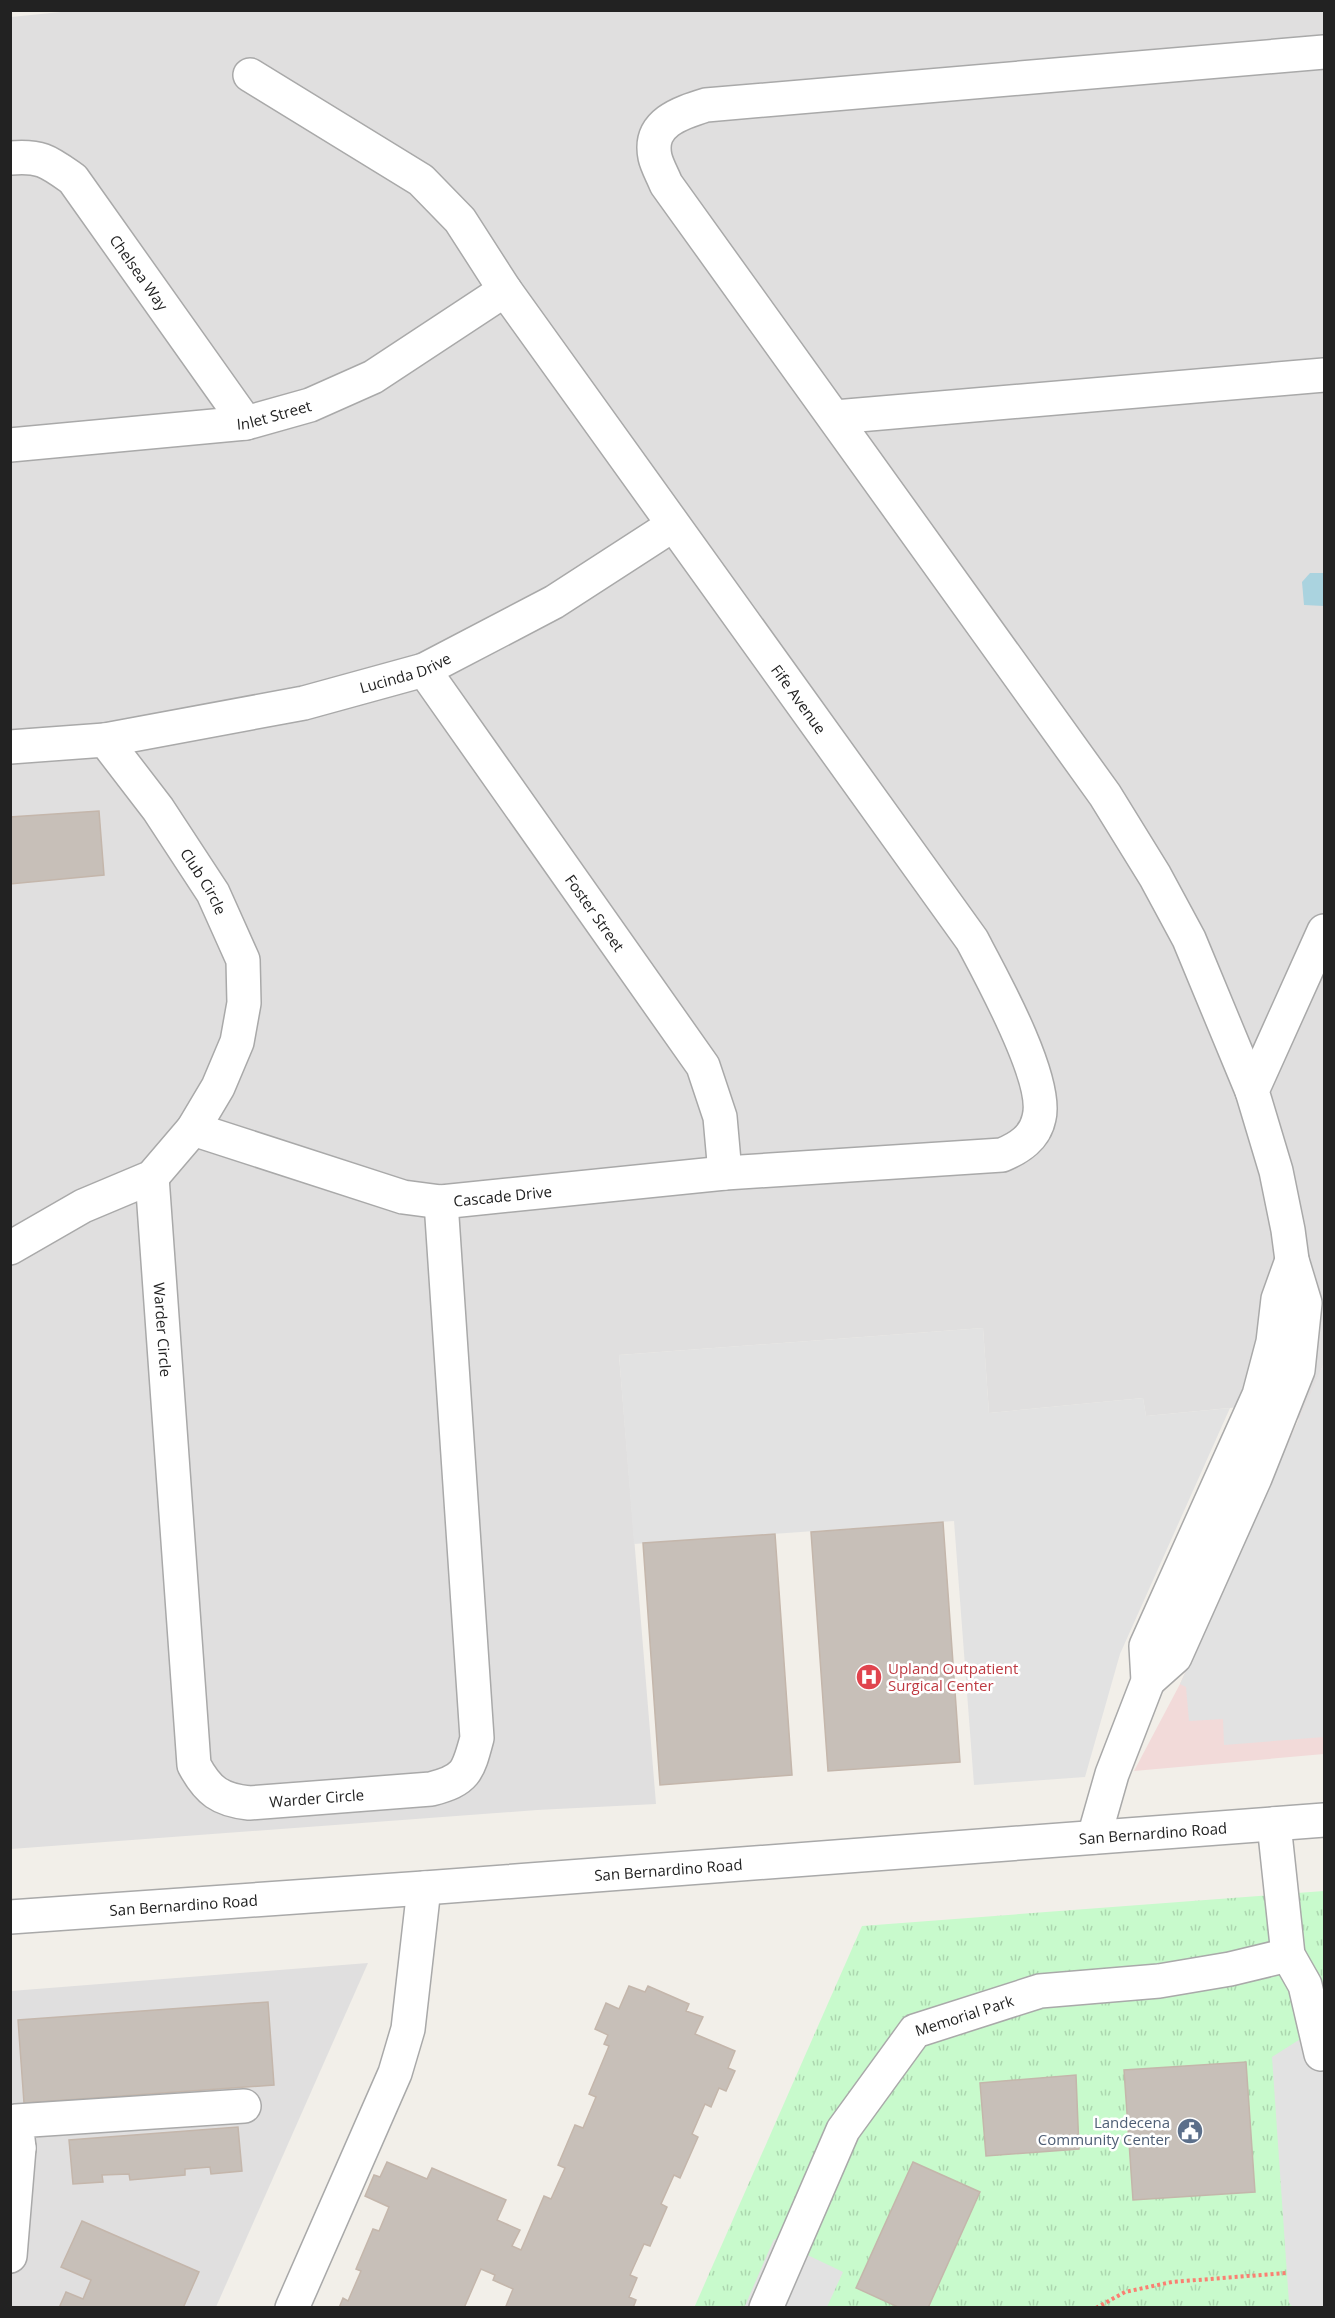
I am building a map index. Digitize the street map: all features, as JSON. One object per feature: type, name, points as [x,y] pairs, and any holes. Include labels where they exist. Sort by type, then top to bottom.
[{"type":"street","points":[[1094,1837],[1112,1774],[1148,1681],[1175,1657],[1289,1398],[1298,1370],[1305,1303],[1292,1260],[1276,1172],[1252,1091],[1189,939],[1155,876],[1118,815],[666,184],[655,158],[654,145],[657,132],[676,114],[706,105],[1324,52]]},
{"type":"street","name":"Fife Avenue","points":[[250,75],[421,180],[460,220],[505,290],[972,940],[1004,999],[1026,1052],[1041,1100],[1040,1118],[1034,1131]]},
{"type":"street","name":"Chelsea Way","points":[[10,158],[27,156],[49,162],[73,179],[246,423]]},
{"type":"street","name":"Inlet Street","points":[[10,445],[246,423],[310,405],[373,377],[505,290]]},
{"type":"street","points":[[835,417],[1324,375]]},
{"type":"street","name":"Lucinda Drive","points":[[105,740],[304,703],[424,670],[554,602],[673,525]]},
{"type":"street","name":"Foster Street","points":[[424,670],[703,1066],[720,1116],[725,1173]]},
{"type":"street","points":[[10,747],[105,740]]},
{"type":"street","name":"Club Circle","points":[[105,740],[158,809],[213,893],[243,960],[244,1003],[237,1042],[218,1087],[193,1129]]},
{"type":"street","points":[[1252,1091],[1324,931]]},
{"type":"street","points":[[10,1248],[83,1206],[152,1177],[193,1129]]},
{"type":"street","name":"Cascade Drive","points":[[193,1129],[403,1197],[441,1202],[725,1173],[1002,1155],[1020,1147],[1034,1131]]},
{"type":"street","name":"Warder Circle","points":[[152,1177],[194,1765],[202,1780],[213,1791],[230,1801],[249,1803],[431,1790],[449,1785],[464,1775],[472,1758],[477,1738],[441,1202]]},
{"type":"street","name":"San Bernardino Road","points":[[10,1917],[1324,1820]]},
{"type":"street","points":[[1274,1824],[1288,1955],[1305,1985],[1321,2054]]},
{"type":"street","points":[[292,2307],[395,2073],[408,2029],[424,1888]]},
{"type":"street","name":"Memorial Park","points":[[766,2307],[843,2130],[915,2031],[1040,1991],[1170,1980],[1288,1955]]},
{"type":"street","points":[[10,2256],[16,2121],[244,2106]]},
{"type":"path","points":[[1096,2307],[1125,2292],[1172,2282],[1286,2273]]},
{"type":"shaded area","points":[[81,10],[1324,11],[1324,1363],[1300,1419],[1240,1407],[1146,1416],[1143,1398],[989,1413],[983,1328],[619,1355],[656,1804],[537,1810],[11,1849],[11,17]]},
{"type":"shaded area","points":[[983,1328],[989,1413],[1143,1398],[1146,1416],[1230,1408],[1120,1654],[1085,1777],[974,1785],[954,1521],[634,1544],[619,1355]]},
{"type":"shaded area","points":[[1324,1363],[1324,1754],[1134,1771],[1180,1684]]},
{"type":"shaded area","points":[[1324,1363],[1324,1737],[1224,1745],[1223,1719],[1189,1721],[1186,1687],[1180,1684]]},
{"type":"shaded area","points":[[368,1963],[216,2307],[11,2308],[11,1991]]},
{"type":"shaded area","points":[[1324,2024],[1324,2307],[1293,2307],[1289,2303],[1272,2057]]},
{"type":"shaded area","points":[[774,2239],[843,2272],[827,2307],[744,2308]]},
{"type":"green space","points":[[1324,1891],[1324,2307],[694,2308],[862,1926]]},
{"type":"water","points":[[1310,573],[1324,573],[1324,606],[1304,605],[1302,582]]},
{"type":"building","points":[[99,811],[104,875],[10,884],[10,817]]},
{"type":"building","points":[[943,1522],[960,1762],[828,1771],[811,1532]]},
{"type":"building","points":[[775,1534],[792,1775],[660,1785],[643,1543]]},
{"type":"building","points":[[629,1986],[645,1992],[648,1986],[689,2004],[686,2011],[703,2017],[695,2034],[735,2051],[728,2068],[735,2071],[726,2091],[719,2088],[711,2107],[705,2104],[692,2134],[698,2137],[680,2178],[674,2175],[661,2204],[667,2207],[650,2246],[644,2244],[630,2275],[637,2278],[629,2297],[636,2300],[633,2308],[511,2308],[506,2306],[513,2289],[493,2280],[495,2275],[481,2269],[464,2308],[339,2308],[343,2298],[348,2301],[361,2271],[356,2269],[373,2229],[379,2231],[389,2207],[365,2196],[374,2175],[380,2177],[387,2162],[427,2179],[432,2168],[506,2200],[497,2220],[520,2230],[512,2246],[521,2250],[544,2196],[551,2199],[565,2168],[558,2165],[575,2125],[583,2128],[596,2097],[589,2094],[609,2046],[604,2044],[608,2035],[595,2029],[606,2003],[619,2009]]},
{"type":"building","points":[[268,2002],[274,2085],[24,2103],[18,2020]]},
{"type":"building","name":"Landecena Community Center","points":[[1246,2062],[1255,2192],[1133,2200],[1124,2070]]},
{"type":"building","points":[[1076,2075],[1079,2149],[986,2156],[980,2083]]},
{"type":"building","points":[[238,2127],[242,2171],[211,2174],[210,2167],[185,2169],[185,2175],[130,2180],[129,2174],[102,2175],[103,2182],[73,2184],[69,2140]]},
{"type":"building","points":[[913,2162],[980,2192],[928,2308],[900,2308],[856,2288]]},
{"type":"building","points":[[82,2221],[199,2272],[183,2308],[59,2308],[66,2292],[83,2299],[91,2280],[61,2267]]},
{"type":"place","name":"Upland Outpatient Surgical Center","points":[[869,1677]]},
{"type":"place","name":"Landecena Community Center","points":[[1190,2131]]}]
